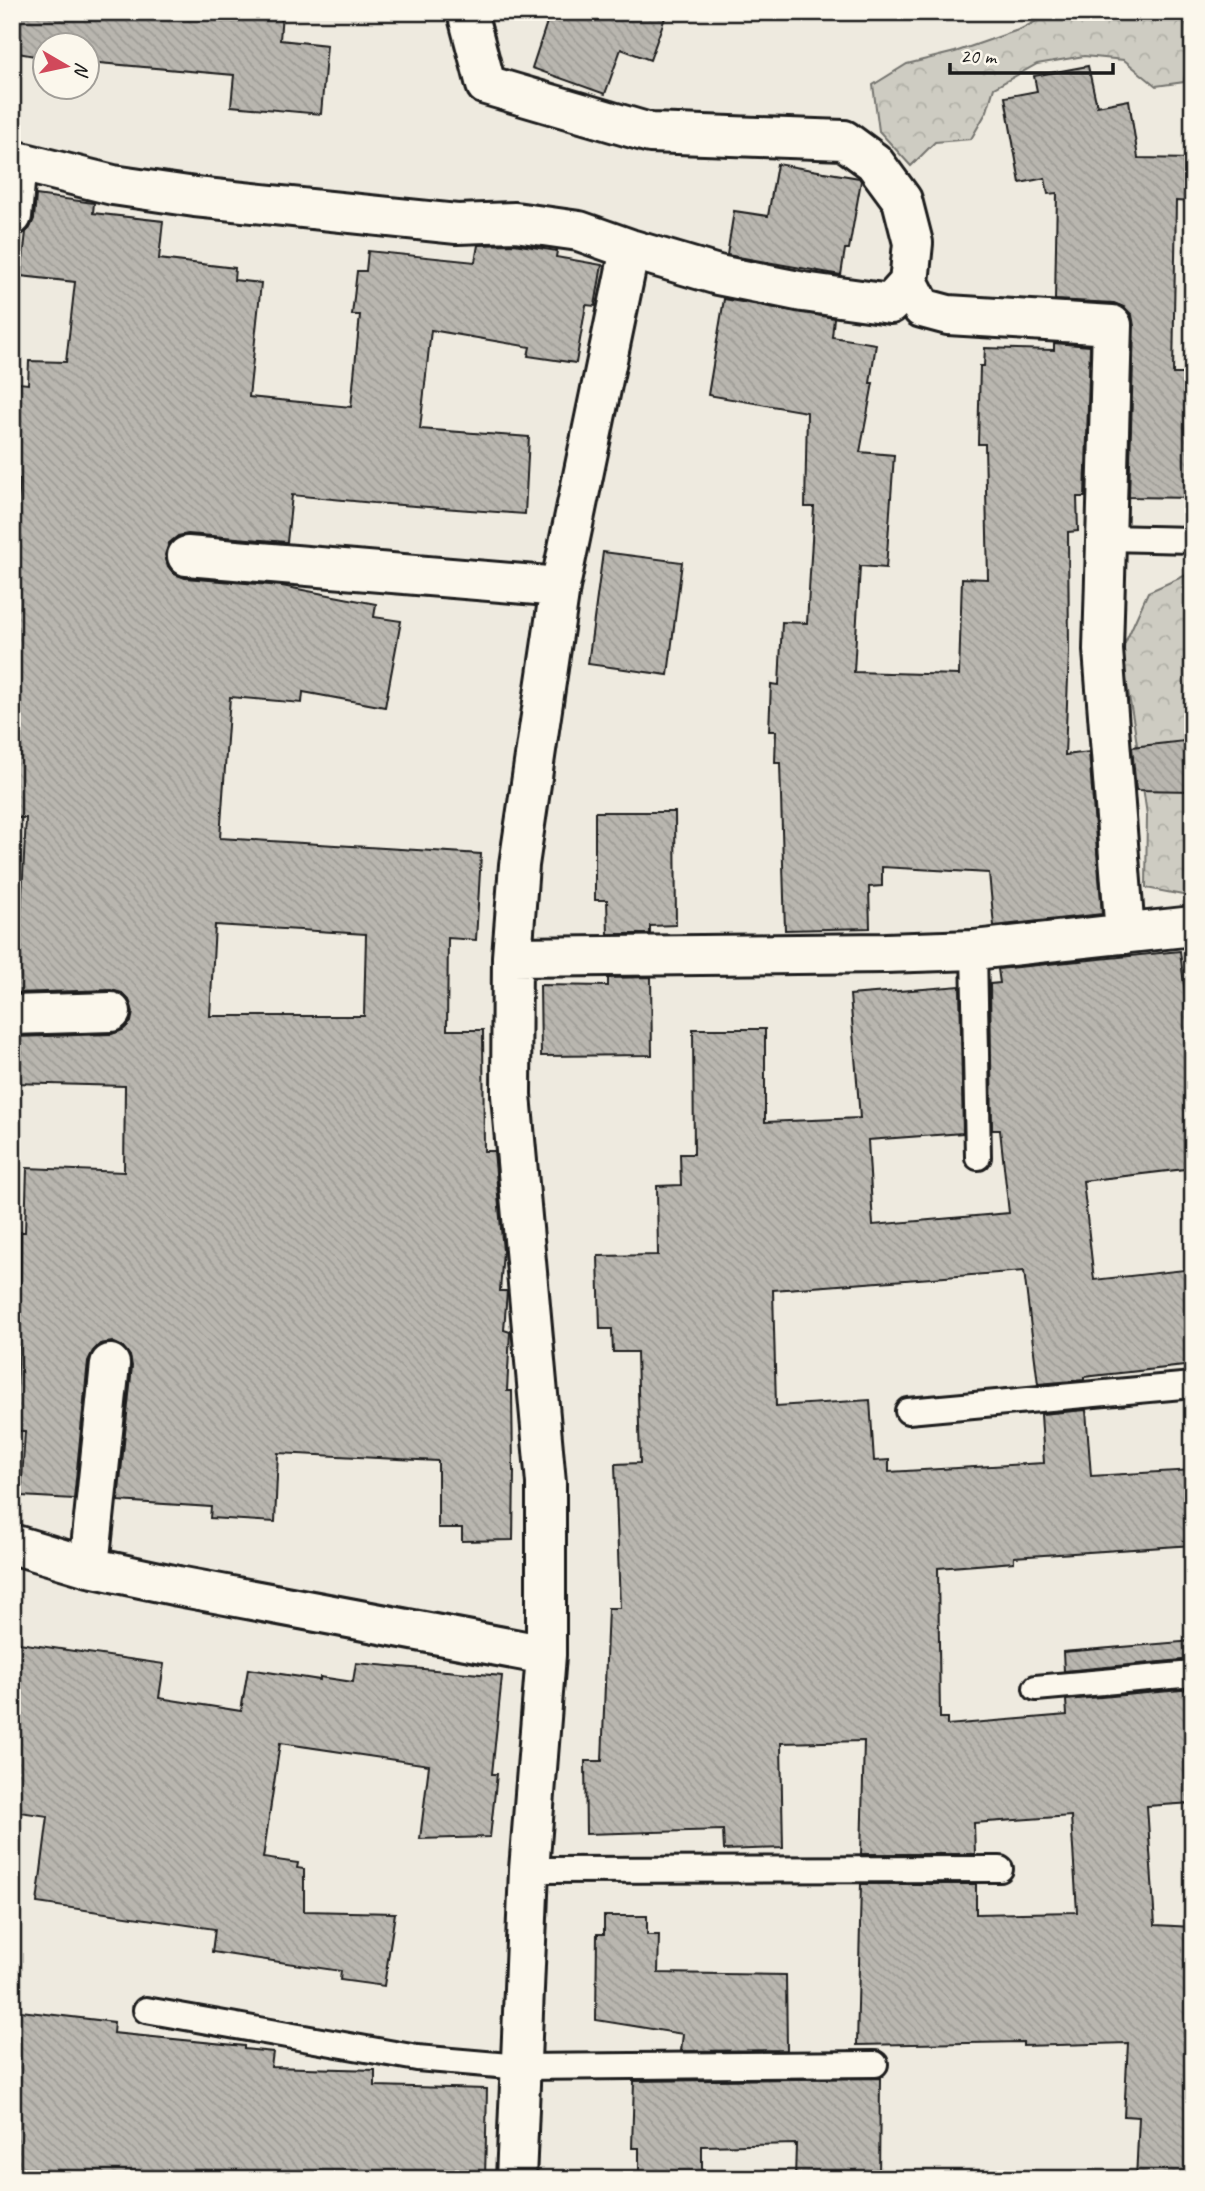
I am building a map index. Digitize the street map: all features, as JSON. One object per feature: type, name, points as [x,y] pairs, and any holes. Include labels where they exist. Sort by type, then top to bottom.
[{"type":"street","points":[[467,12],[486,85],[650,133],[844,139],[874,162],[902,200],[913,243],[909,283],[922,308],[948,315],[1112,325],[1103,650],[1125,934]]},
{"type":"street","points":[[12,216],[18,161],[113,185],[195,197],[457,224],[515,222],[579,231],[718,275],[803,292],[890,304],[909,283]]},
{"type":"street","points":[[516,2179],[529,1870],[546,1655],[546,1483],[511,1095],[512,957],[519,865],[560,587],[630,249]]},
{"type":"street","points":[[187,555],[560,587]]},
{"type":"street","points":[[512,957],[974,950],[1193,926]]},
{"type":"street","points":[[12,1015],[111,1012]]},
{"type":"street","points":[[89,1567],[110,1364]]},
{"type":"street","points":[[12,1544],[89,1567],[546,1655]]},
{"type":"lane","points":[[1107,538],[1193,540]]},
{"type":"lane","points":[[974,950],[978,1157]]},
{"type":"lane","points":[[908,1411],[1193,1385]]},
{"type":"lane","points":[[1036,1688],[1193,1674]]},
{"type":"lane","points":[[529,1870],[1000,1869]]},
{"type":"lane","points":[[146,2010],[417,2058],[520,2067],[875,2064]]},
{"type":"green space","points":[[1054,12],[1193,12],[1184,82],[1156,86],[1124,60],[1084,56],[1037,64],[994,88],[987,111],[971,139],[935,142],[911,166],[879,131],[873,85],[907,64],[955,52],[1021,29]]},
{"type":"green space","points":[[1193,572],[1193,897],[1146,888],[1147,815],[1121,652],[1148,592]]},
{"type":"building","points":[[12,12],[282,12],[280,40],[327,45],[321,114],[231,106],[234,75],[102,63],[102,32],[32,32],[32,56],[12,52]]},
{"type":"building","points":[[535,12],[667,12],[650,60],[621,49],[605,94],[532,68],[547,22],[534,17]]},
{"type":"building","points":[[1088,66],[1097,106],[1129,100],[1138,158],[1193,159],[1193,202],[1176,201],[1173,374],[1193,374],[1193,498],[1129,497],[1134,326],[1132,315],[1124,307],[1114,303],[1055,300],[1057,193],[1048,194],[1045,178],[1020,183],[1005,97],[1037,91],[1034,76]]},
{"type":"building","points":[[777,164],[859,178],[861,181],[849,249],[845,249],[841,275],[727,255],[734,211],[768,216]]},
{"type":"building","points":[[36,195],[94,203],[93,213],[163,221],[159,259],[235,268],[234,280],[261,283],[249,397],[351,407],[360,315],[352,315],[357,271],[366,271],[368,251],[475,262],[478,245],[514,244],[557,251],[556,257],[602,265],[595,306],[586,305],[576,363],[528,356],[530,347],[431,330],[420,429],[529,437],[525,514],[292,495],[287,542],[188,534],[178,536],[169,543],[165,555],[174,574],[185,578],[282,586],[376,604],[374,617],[401,621],[385,707],[303,692],[302,703],[230,697],[220,838],[481,854],[476,940],[448,938],[447,1030],[483,1030],[484,1151],[494,1151],[503,1251],[500,1291],[507,1291],[504,1330],[510,1332],[507,1391],[512,1391],[513,1540],[462,1541],[462,1528],[438,1528],[438,1461],[278,1453],[275,1522],[210,1518],[211,1507],[118,1501],[132,1366],[130,1356],[123,1347],[112,1342],[100,1344],[88,1361],[74,1499],[21,1496],[25,1431],[15,1431],[21,1232],[25,1232],[27,1168],[124,1172],[125,1086],[12,1083],[13,1037],[112,1034],[123,1030],[131,1022],[133,1012],[129,1000],[122,993],[111,990],[14,993],[16,931],[20,932],[26,818],[12,818],[16,651],[12,651],[12,581],[20,479],[16,479],[19,383],[28,384],[29,361],[66,362],[75,282],[21,276],[26,232],[34,219]],"holes":[[[215,925],[366,934],[364,1016],[210,1016]]]},
{"type":"building","points":[[724,299],[834,318],[832,337],[876,344],[870,383],[873,383],[860,452],[894,455],[886,568],[860,566],[854,672],[959,675],[962,578],[988,579],[985,444],[978,444],[980,366],[984,366],[985,348],[1054,350],[1054,343],[1090,346],[1085,497],[1077,497],[1078,531],[1068,532],[1069,652],[1065,755],[1089,752],[1102,914],[994,926],[989,873],[882,867],[882,886],[869,887],[870,928],[785,930],[780,763],[775,763],[776,731],[769,731],[771,684],[779,685],[782,622],[807,623],[814,507],[805,507],[807,412],[708,395]]},
{"type":"building","points":[[603,552],[682,562],[668,675],[588,664]]},
{"type":"building","points":[[1193,740],[1193,791],[1136,790],[1132,747]]},
{"type":"building","points":[[595,812],[675,812],[676,925],[650,926],[650,934],[608,934],[607,900],[595,900]]},
{"type":"building","points":[[1180,951],[1193,1061],[1193,1168],[1083,1181],[1094,1280],[1193,1269],[1193,1365],[1038,1384],[1024,1271],[773,1290],[776,1406],[870,1400],[874,1461],[889,1460],[889,1472],[1044,1463],[1041,1414],[1086,1410],[1091,1476],[1193,1470],[1193,1545],[1014,1557],[1014,1562],[938,1568],[940,1718],[947,1718],[947,1725],[1067,1715],[1066,1700],[1193,1689],[1193,1803],[1147,1806],[1155,1925],[1193,1927],[1193,2179],[1136,2179],[1139,2117],[1124,2116],[1128,2043],[1023,2046],[1023,2042],[857,2045],[861,1884],[976,1884],[976,1914],[1077,1912],[1071,1816],[974,1823],[975,1854],[861,1854],[864,1741],[781,1743],[783,1848],[724,1850],[723,1830],[586,1834],[585,1761],[602,1761],[608,1608],[620,1608],[615,1464],[640,1463],[637,1352],[613,1352],[612,1329],[600,1329],[598,1256],[658,1255],[657,1186],[681,1185],[680,1154],[694,1154],[693,1029],[765,1029],[765,1122],[860,1118],[850,995],[960,986],[963,1133],[868,1140],[873,1225],[1009,1213],[1000,1130],[992,1130],[990,984],[1000,983],[998,969]]},
{"type":"building","points":[[651,977],[652,1055],[541,1056],[540,985],[608,986],[608,978]]},
{"type":"building","points":[[1193,1641],[1193,1659],[1064,1671],[1063,1652]]},
{"type":"building","points":[[12,1642],[164,1664],[159,1698],[241,1711],[248,1669],[353,1682],[356,1663],[502,1676],[492,1774],[497,1774],[490,1837],[420,1839],[429,1765],[280,1743],[263,1858],[298,1863],[297,1868],[304,1869],[304,1911],[395,1913],[384,1986],[340,1980],[341,1971],[212,1952],[215,1929],[37,1903],[48,1816],[12,1811]]},
{"type":"building","points":[[604,1916],[647,1916],[647,1935],[659,1935],[658,1973],[786,1975],[787,2050],[681,2051],[683,2034],[596,2020],[597,1934],[604,1934]]},
{"type":"building","points":[[12,2010],[114,2022],[113,2033],[244,2046],[244,2049],[273,2052],[271,2067],[375,2070],[375,2086],[487,2089],[485,2179],[12,2179]]},
{"type":"building","points":[[880,2078],[879,2179],[795,2179],[796,2144],[702,2146],[702,2179],[639,2179],[639,2148],[632,2148],[634,2081]]}]
